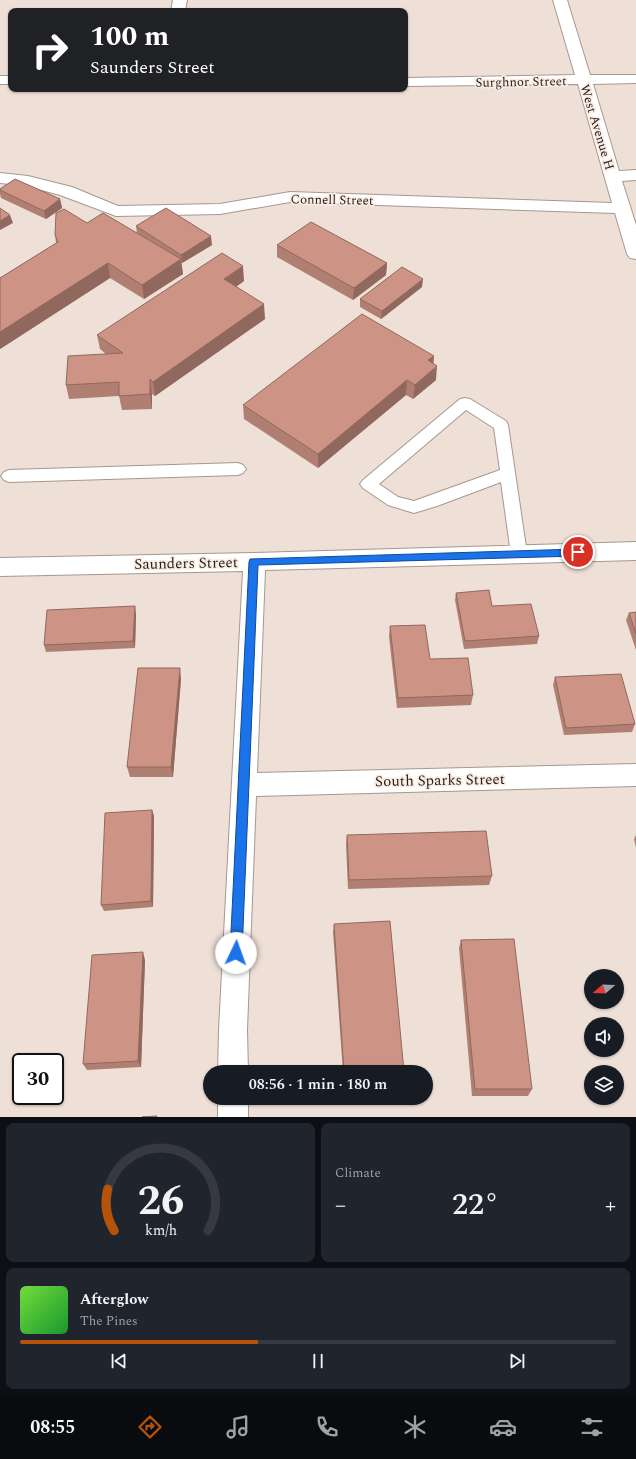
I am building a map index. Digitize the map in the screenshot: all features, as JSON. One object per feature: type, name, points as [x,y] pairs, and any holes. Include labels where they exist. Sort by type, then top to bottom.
[{"type":"street","name":"West Avenue H","points":[[560,0],[636,254]]},
{"type":"street","name":"Surghnor Street","points":[[408,82],[636,79]]},
{"type":"street","points":[[613,176],[636,175]]},
{"type":"street","name":"Connell Street","points":[[0,178],[28,180],[58,189],[116,211],[220,209],[290,197],[622,208]]},
{"type":"street","name":"Saunders Street","points":[[0,567],[254,562],[636,551]]},
{"type":"street","points":[[233,1065],[233,1022],[254,562]]},
{"type":"street","name":"South Sparks Street","points":[[244,784],[636,775]]},
{"type":"street","points":[[233,1105],[233,1117]]},
{"type":"lane","points":[[508,473],[432,502],[414,507],[393,501],[368,484],[465,403],[500,425],[508,473],[520,554]]},
{"type":"lane","points":[[9,476],[238,469]]},
{"type":"building","points":[[15,179],[60,199],[44,211],[0,190]]},
{"type":"building","points":[[0,208],[10,215],[0,221]]},
{"type":"building","points":[[166,208],[211,236],[181,255],[136,226]]},
{"type":"building","points":[[64,209],[87,223],[103,213],[181,259],[142,285],[108,263],[0,332],[0,278],[58,242],[55,235],[56,213]]},
{"type":"building","points":[[311,222],[387,263],[354,288],[277,245]]},
{"type":"building","points":[[222,253],[243,266],[224,279],[264,304],[153,382],[150,379],[150,394],[119,396],[119,382],[66,385],[68,356],[123,353],[97,335]]},
{"type":"building","points":[[402,267],[423,279],[382,311],[360,299]]},
{"type":"building","points":[[362,314],[434,356],[428,360],[437,366],[415,385],[407,380],[318,454],[243,405]]},
{"type":"building","points":[[489,590],[492,606],[531,604],[539,636],[465,641],[456,593]]},
{"type":"building","points":[[135,606],[133,641],[44,645],[47,610]]},
{"type":"building","points":[[636,612],[636,634],[629,613]]},
{"type":"building","points":[[425,625],[430,659],[468,658],[473,695],[398,698],[390,626]]},
{"type":"building","points":[[138,668],[180,668],[171,767],[127,767]]},
{"type":"building","points":[[621,674],[635,724],[566,728],[555,677]]},
{"type":"building","points":[[152,810],[151,901],[101,905],[105,813]]},
{"type":"building","points":[[486,831],[492,876],[349,880],[347,835]]},
{"type":"building","points":[[390,921],[403,1065],[344,1065],[334,924]]},
{"type":"building","points":[[514,939],[532,1089],[475,1089],[461,940]]},
{"type":"building","points":[[143,952],[138,1061],[83,1064],[92,955]]},
{"type":"route","points":[[236,953],[254,562],[578,552]]}]
